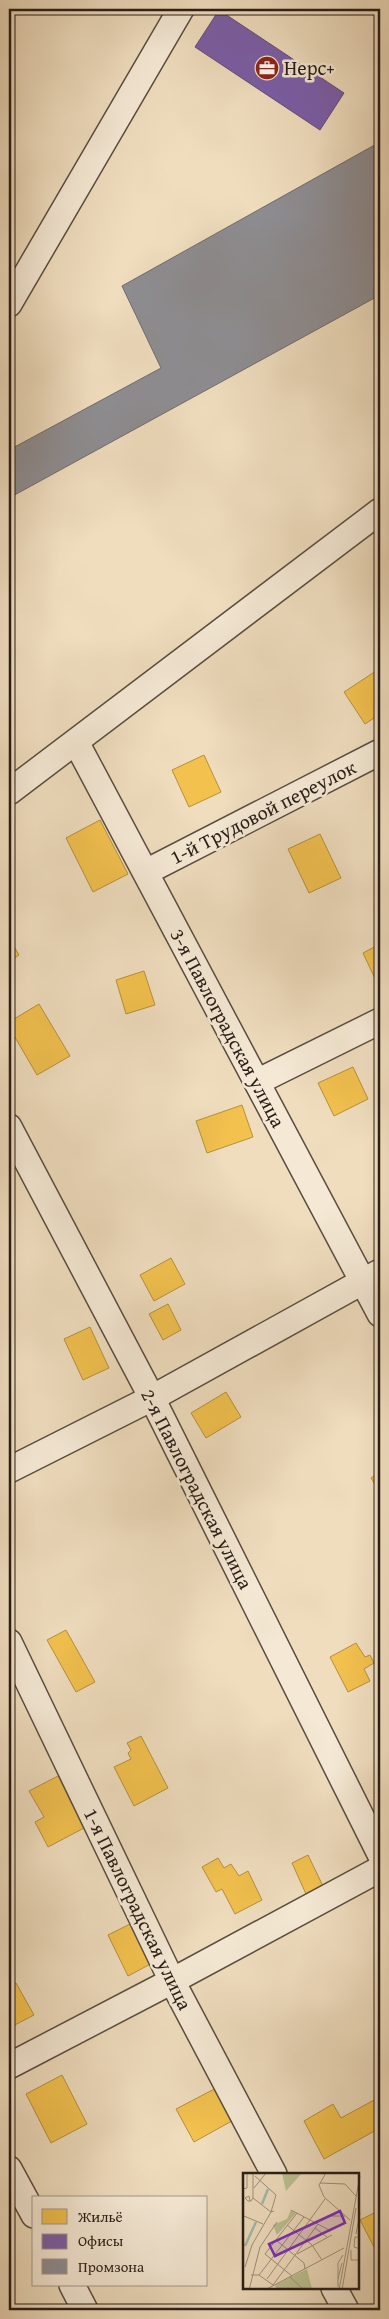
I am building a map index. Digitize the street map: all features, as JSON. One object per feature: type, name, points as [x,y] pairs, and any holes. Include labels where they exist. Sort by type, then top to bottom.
[{"type":"street","points":[[9,304],[181,9]]},
{"type":"street","points":[[9,792],[380,512]]},
{"type":"street","name":"3-я Павлоградская улица","points":[[76,742],[256,1082],[372,1277],[380,1314]]},
{"type":"street","name":"1-й Трудовой переулок","points":[[146,872],[380,752]]},
{"type":"street","points":[[256,1082],[380,1021]]},
{"type":"street","name":"2-я Павлоградская улица","points":[[9,1127],[152,1398],[380,1854]]},
{"type":"street","points":[[9,1470],[152,1398],[372,1277]]},
{"type":"street","name":"1-я Павлоградская улица","points":[[9,1642],[172,1982],[273,2173]]},
{"type":"street","points":[[9,2066],[172,1982],[380,1869]]},
{"type":"street","points":[[9,2169],[32,2211]]},
{"type":"street","points":[[73,2286],[85,2310]]},
{"type":"street","points":[[335,2289],[346,2310]]},
{"type":"building: Жильё","points":[[376,671],[380,676],[380,714],[365,724],[344,692]]},
{"type":"building: Жильё","points":[[204,755],[221,792],[189,807],[172,770]]},
{"type":"building: Жильё","points":[[100,820],[128,874],[93,892],[66,838]]},
{"type":"building: Жильё","points":[[320,834],[341,878],[309,893],[288,849]]},
{"type":"building: Жильё","points":[[9,938],[19,955],[9,962]]},
{"type":"building: Жильё","points":[[380,944],[380,984],[378,985],[363,953]]},
{"type":"building: Жильё","points":[[144,971],[155,1005],[126,1014],[116,980]]},
{"type":"building: Жильё","points":[[39,1004],[70,1056],[37,1075],[9,1027],[9,1022]]},
{"type":"building: Жильё","points":[[353,1067],[368,1099],[334,1116],[318,1083]]},
{"type":"building: Жильё","points":[[242,1105],[253,1137],[207,1153],[196,1121]]},
{"type":"building: Жильё","points":[[171,1258],[185,1284],[154,1301],[140,1275]]},
{"type":"building: Жильё","points":[[168,1304],[181,1330],[163,1340],[149,1314]]},
{"type":"building: Жильё","points":[[90,1327],[109,1368],[83,1380],[64,1339]]},
{"type":"building: Жильё","points":[[226,1392],[241,1417],[206,1438],[191,1413]]},
{"type":"building: Жильё","points":[[380,1472],[380,1492],[371,1478]]},
{"type":"building: Жильё","points":[[66,1630],[95,1682],[76,1692],[47,1640]]},
{"type":"building: Жильё","points":[[356,1643],[365,1657],[370,1655],[374,1663],[364,1669],[370,1681],[348,1692],[330,1657]]},
{"type":"building: Жильё","points":[[141,1736],[168,1788],[134,1806],[114,1767],[131,1759],[128,1753],[131,1750],[127,1743]]},
{"type":"building: Жильё","points":[[58,1776],[84,1828],[48,1847],[35,1822],[44,1817],[29,1791]]},
{"type":"building: Жильё","points":[[308,1855],[323,1886],[306,1894],[292,1863]]},
{"type":"building: Жильё","points":[[218,1858],[224,1868],[231,1864],[239,1876],[248,1871],[262,1900],[235,1914],[222,1889],[216,1892],[202,1867]]},
{"type":"building: Жильё","points":[[138,1920],[158,1960],[128,1976],[108,1935]]},
{"type":"building: Жильё","points":[[16,1983],[34,2015],[9,2028],[9,1987]]},
{"type":"building: Жильё","points":[[62,2075],[87,2124],[51,2143],[26,2094]]},
{"type":"building: Жильё","points":[[222,2085],[239,2117],[194,2142],[176,2109]]},
{"type":"building: Жильё","points":[[376,2099],[380,2108],[380,2128],[324,2159],[304,2121],[333,2104],[341,2118]]},
{"type":"building: Жильё","points":[[380,2210],[380,2243],[374,2247],[360,2220]]},
{"type":"building: Офисы","points":[[219,10],[344,93],[320,130],[195,47]]},
{"type":"building: Промзона","points":[[380,142],[380,295],[9,498],[9,450],[161,368],[122,286]]},
{"type":"place","name":"Нерс+","points":[[267,68]]}]
